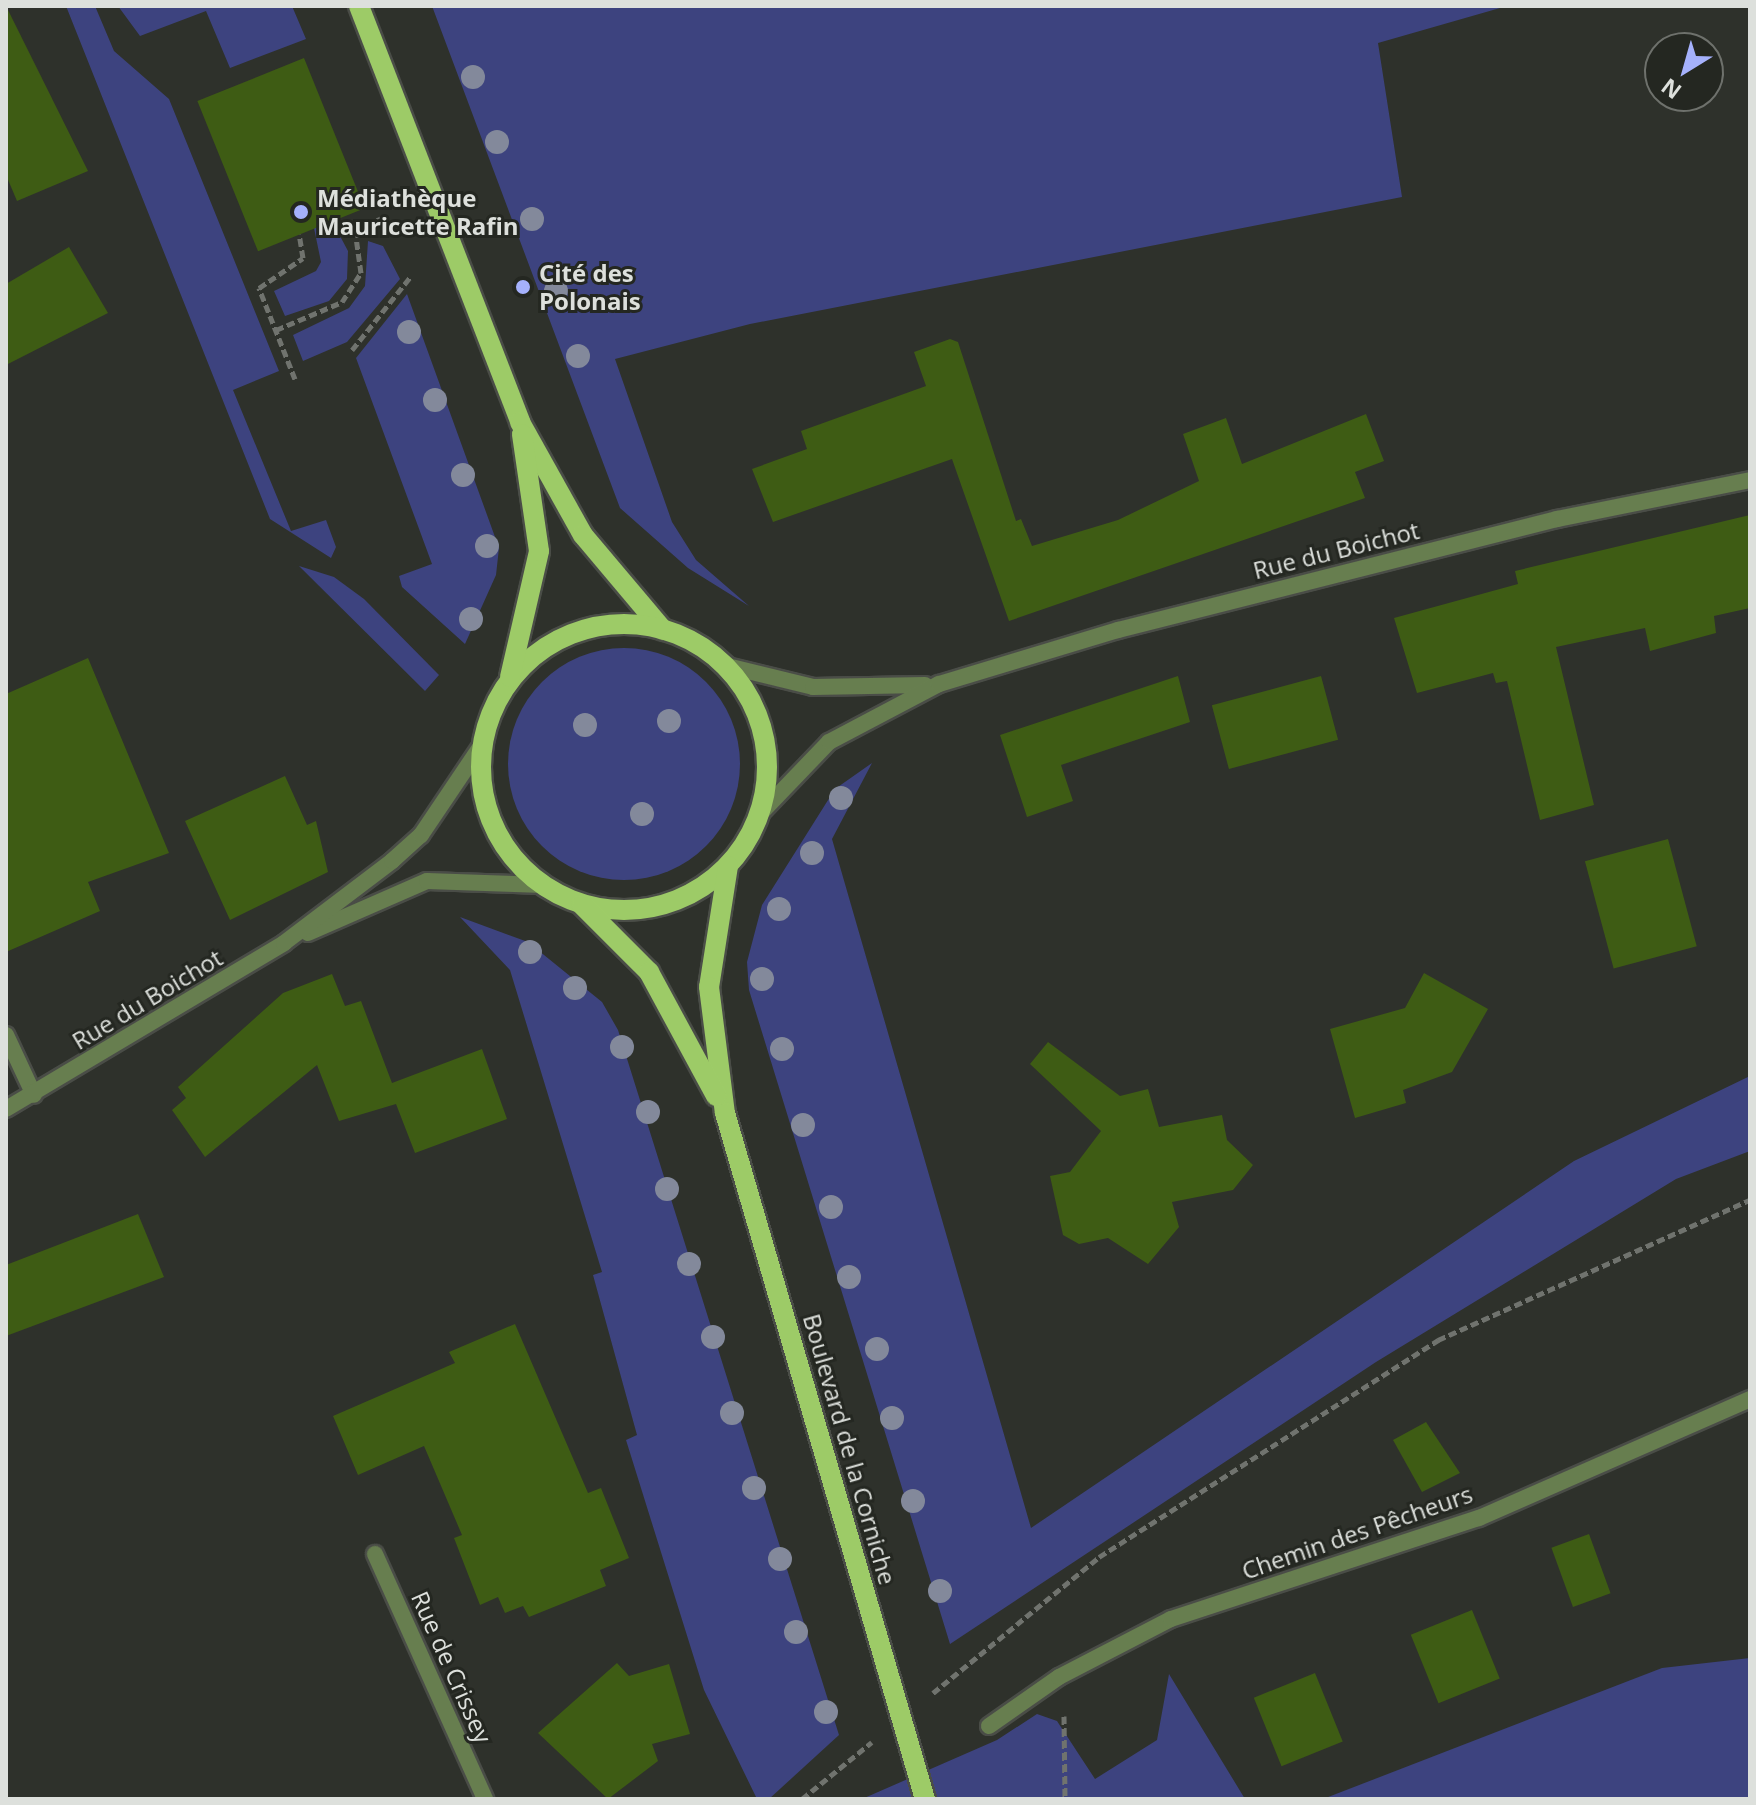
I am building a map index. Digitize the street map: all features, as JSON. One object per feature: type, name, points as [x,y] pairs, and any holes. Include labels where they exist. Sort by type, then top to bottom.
[{"type":"main road","points":[[359,6],[520,422],[583,535],[663,630],[723,665],[751,702],[766,746],[759,815],[728,866],[692,894],[648,908],[580,903],[543,885],[513,858],[492,823],[481,784],[483,743],[509,681],[539,551],[520,422]]},
{"type":"main road","points":[[509,681],[567,636],[614,624],[663,630]]},
{"type":"main road","name":"Boulevard de la Corniche","points":[[728,866],[709,987],[725,1113],[925,1799]]},
{"type":"main road","name":"Boulevard de la Corniche","points":[[580,903],[624,943],[669,1001],[725,1113]]},
{"type":"street","name":"Rue du Boichot","points":[[759,815],[829,742],[939,684],[1133,626],[1557,519],[1750,480]]},
{"type":"street","name":"Rue du Boichot","points":[[723,665],[813,687],[939,684]]},
{"type":"street","name":"Rue du Boichot","points":[[6,1109],[284,943],[421,835],[483,743]]},
{"type":"street","name":"Rue du Boichot","points":[[284,943],[427,881],[543,885]]},
{"type":"street","points":[[6,1035],[34,1095]]},
{"type":"street","name":"Chemin des Pêcheurs","points":[[989,1726],[1059,1677],[1171,1619],[1479,1518],[1750,1399]]},
{"type":"street","name":"Rue de Crissey","points":[[375,1554],[485,1799]]},
{"type":"path","points":[[276,330],[342,302],[361,273],[355,230],[387,216]]},
{"type":"path","points":[[295,379],[259,288],[303,258],[299,234]]},
{"type":"path","points":[[352,350],[411,276]]},
{"type":"path","points":[[901,1718],[1099,1557],[1438,1340],[1750,1200]]},
{"type":"path","points":[[1059,1677],[1065,1799]]},
{"type":"path","points":[[802,1799],[871,1743]]},
{"type":"shaded area","points":[[66,6],[95,6],[114,51],[169,99],[279,371],[233,390],[291,531],[326,520],[336,547],[331,558],[270,519]]},
{"type":"shaded area","points":[[118,6],[292,6],[306,39],[230,68],[206,11],[140,36]]},
{"type":"shaded area","points":[[432,6],[1507,6],[1378,43],[1402,197],[750,324],[615,359],[672,522],[696,560],[749,606],[688,568],[620,508]]},
{"type":"shaded area","points":[[332,221],[348,251],[347,279],[329,301],[285,316],[274,291],[316,271],[321,262],[314,228]]},
{"type":"shaded area","points":[[368,241],[383,246],[400,279],[347,342],[303,361],[293,335],[349,308],[365,286]]},
{"type":"shaded area","points":[[407,294],[499,548],[496,575],[465,644],[402,587],[399,576],[432,564],[356,358]]},
{"type":"shaded area","points":[[299,566],[334,577],[364,599],[439,675],[425,691]]},
{"type":"shaded area","points":[[624,648],[647,650],[669,657],[689,667],[706,682],[721,699],[731,719],[738,741],[738,787],[731,809],[721,829],[706,846],[689,861],[669,871],[647,878],[624,880],[601,878],[579,871],[559,861],[542,846],[527,829],[517,809],[510,787],[508,764],[510,741],[517,719],[527,699],[542,682],[559,667],[579,657],[601,650]]},
{"type":"shaded area","points":[[872,763],[832,839],[1031,1528],[1574,1161],[1750,1076],[1750,1151],[1676,1179],[1376,1362],[950,1644],[749,990],[747,962],[762,905],[835,789]]},
{"type":"shaded area","points":[[460,917],[528,942],[602,1002],[618,1030],[839,1735],[769,1799],[757,1799],[704,1690],[626,1440],[637,1435],[593,1275],[602,1272],[510,970]]},
{"type":"shaded area","points":[[1750,1658],[1750,1799],[1323,1799],[1662,1668]]},
{"type":"shaded area","points":[[1169,1674],[1245,1799],[862,1799],[997,1740],[1037,1714],[1057,1721],[1095,1779],[1157,1740]]},
{"type":"building","points":[[6,6],[88,171],[17,201],[6,175]]},
{"type":"building","points":[[304,58],[365,208],[258,251],[197,101]]},
{"type":"building","points":[[69,247],[108,313],[6,365],[6,284]]},
{"type":"building","points":[[950,339],[958,342],[1016,521],[1021,519],[1032,546],[1118,520],[1199,481],[1183,434],[1226,418],[1242,464],[1366,414],[1384,461],[1355,472],[1365,498],[1009,621],[952,459],[773,522],[752,469],[807,449],[801,431],[926,386],[914,352]]},
{"type":"building","points":[[1750,515],[1750,608],[1714,616],[1716,633],[1650,651],[1645,628],[1556,647],[1594,805],[1540,820],[1507,681],[1496,683],[1493,673],[1417,693],[1394,618],[1518,584],[1515,571]]},
{"type":"building","points":[[88,658],[169,853],[88,882],[100,911],[6,952],[6,694]]},
{"type":"building","points":[[1178,676],[1190,722],[1061,765],[1073,801],[1027,817],[1000,735]]},
{"type":"building","points":[[1321,676],[1338,740],[1229,769],[1212,705]]},
{"type":"building","points":[[285,776],[307,825],[316,821],[328,872],[230,920],[185,821]]},
{"type":"building","points":[[1668,839],[1697,946],[1614,968],[1585,861]]},
{"type":"building","points":[[1424,973],[1488,1009],[1452,1072],[1403,1090],[1406,1103],[1355,1118],[1330,1029],[1405,1008]]},
{"type":"building","points":[[332,974],[345,1006],[361,1001],[392,1083],[482,1049],[507,1119],[415,1153],[396,1104],[339,1121],[317,1065],[205,1157],[172,1110],[186,1098],[178,1087],[283,993]]},
{"type":"building","points":[[1048,1042],[1120,1096],[1148,1089],[1159,1127],[1222,1115],[1227,1140],[1253,1165],[1233,1190],[1172,1202],[1179,1227],[1148,1264],[1108,1238],[1079,1244],[1063,1235],[1050,1176],[1070,1172],[1101,1131],[1030,1064]]},
{"type":"building","points":[[138,1214],[164,1277],[6,1336],[6,1265]]},
{"type":"building","points":[[515,1324],[588,1493],[601,1488],[629,1558],[600,1570],[606,1586],[529,1617],[523,1606],[505,1613],[498,1597],[480,1605],[454,1538],[462,1535],[424,1446],[358,1475],[333,1416],[455,1363],[449,1352]]},
{"type":"building","points":[[1426,1422],[1460,1473],[1422,1492],[1393,1440]]},
{"type":"building","points":[[1589,1534],[1611,1593],[1573,1607],[1551,1548]]},
{"type":"building","points":[[1472,1610],[1500,1679],[1439,1703],[1411,1635]]},
{"type":"building","points":[[617,1663],[629,1676],[669,1664],[690,1734],[652,1744],[658,1761],[608,1799],[538,1733]]},
{"type":"building","points":[[1315,1673],[1343,1742],[1282,1766],[1254,1698]]},
{"type":"place","name":"Médiathèque Mauricette Rafin","points":[[301,212]]},
{"type":"place","name":"Cité des Polonais","points":[[523,287]]}]
